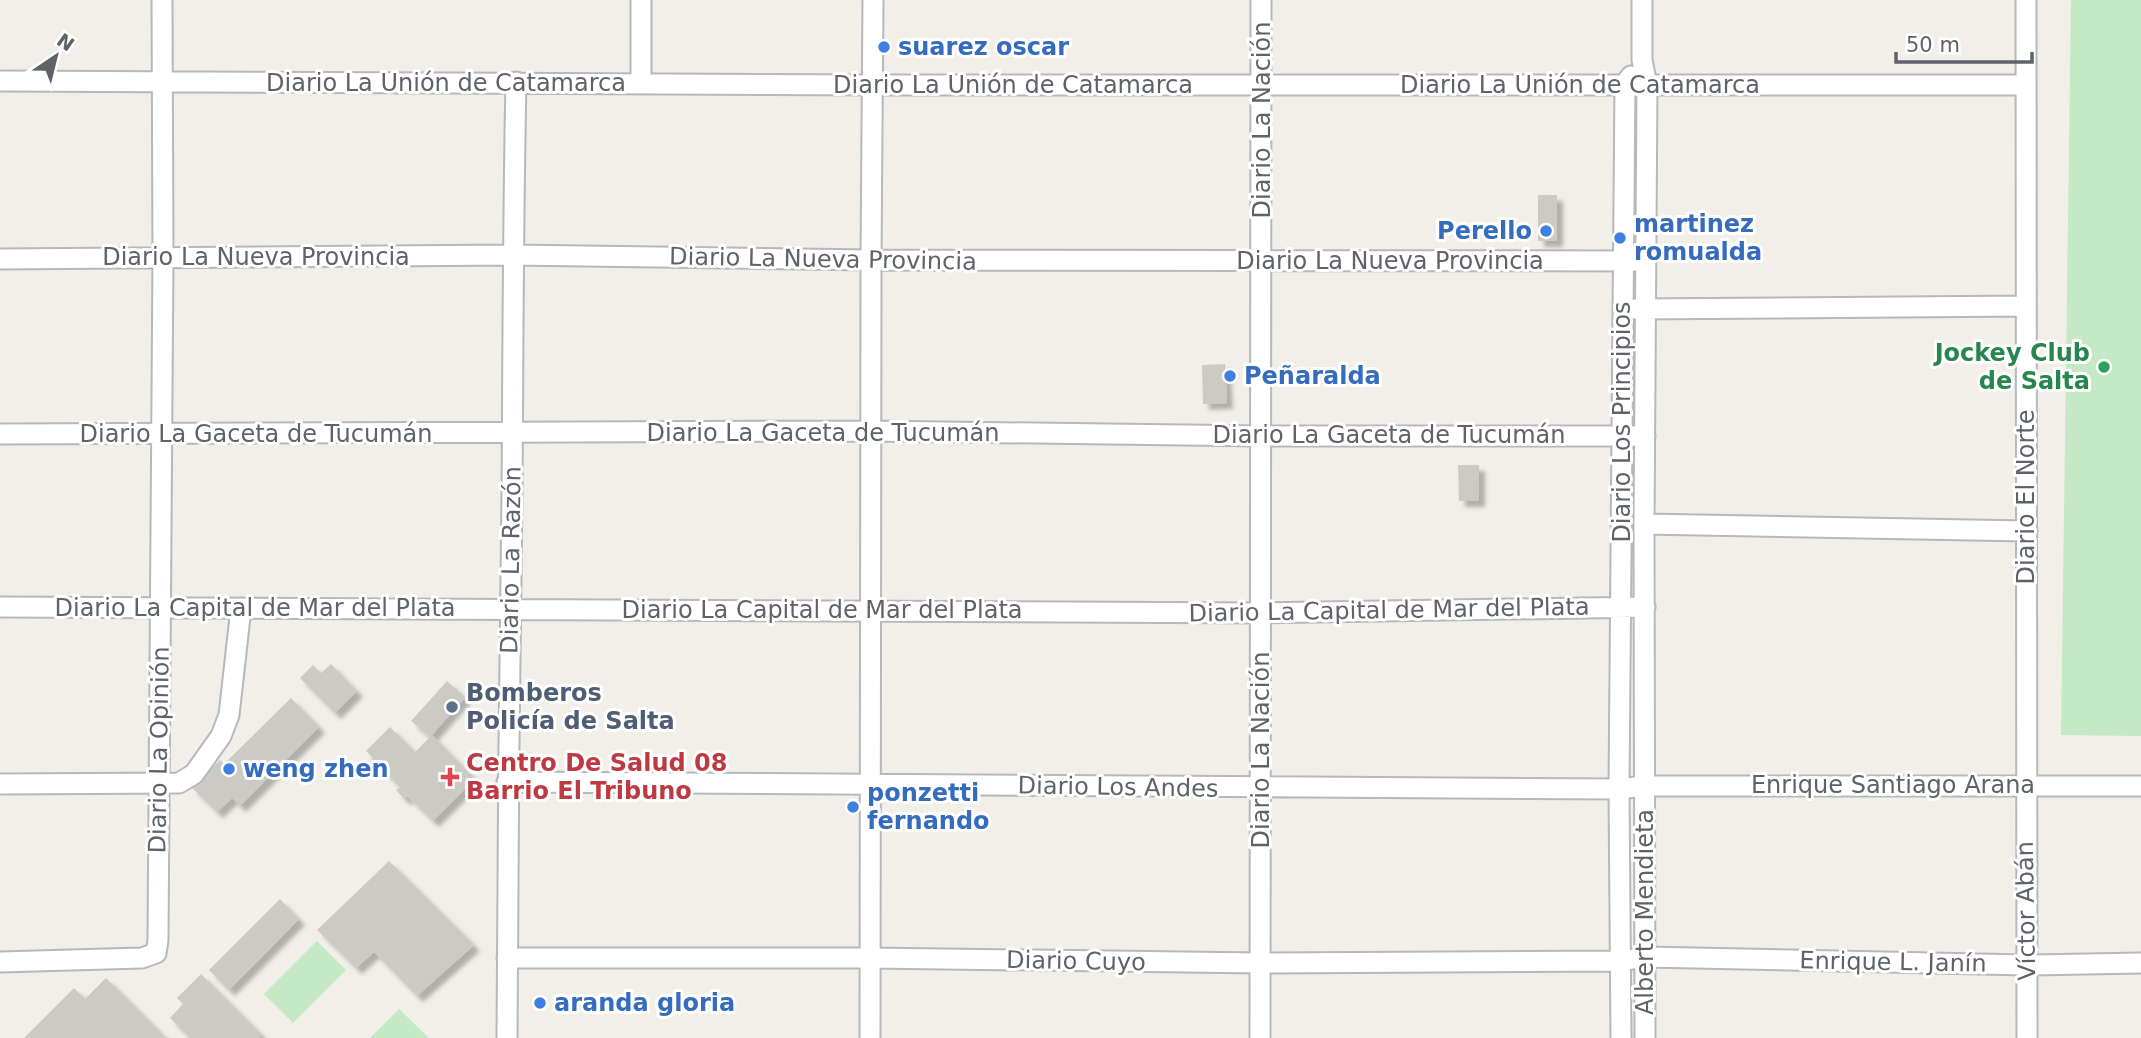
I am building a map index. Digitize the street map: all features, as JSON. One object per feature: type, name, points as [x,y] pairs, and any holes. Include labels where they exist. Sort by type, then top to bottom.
[{"type":"street","name":"Diario La Opinión","points":[[0,962],[142,958],[156,953],[161,608],[162,0]]},
{"type":"street","points":[[641,0],[641,84]]},
{"type":"street","points":[[870,1038],[873,0]]},
{"type":"street","name":"Diario La Nación","points":[[1260,1038],[1261,0]]},
{"type":"street","name":"Diario Los Principios","points":[[1642,0],[1642,60],[1647,85],[1644,786]]},
{"type":"street","name":"Diario El Norte","points":[[2025,785],[2028,531],[2025,306],[2026,0]]},
{"type":"street","points":[[1625,84],[1642,60]]},
{"type":"street","name":"Diario La Unión de Catamarca","points":[[0,81],[874,85],[2025,85]]},
{"type":"street","name":"Diario La Razón","points":[[507,1038],[507,782],[516,82]]},
{"type":"street","name":"Diario Los Principios","points":[[1619,789],[1625,84]]},
{"type":"street","name":"Diario La Nueva Provincia","points":[[0,259],[512,255],[871,260],[1646,261]]},
{"type":"street","points":[[1624,310],[2025,306]]},
{"type":"street","name":"Diario La Gaceta de Tucumán","points":[[0,434],[870,431],[1260,436],[1645,436]]},
{"type":"street","points":[[1644,524],[2028,531]]},
{"type":"street","name":"Diario La Capital de Mar del Plata","points":[[0,607],[1261,613],[1645,607]]},
{"type":"street","points":[[0,784],[179,783],[194,774],[221,736],[229,715],[241,608]]},
{"type":"street","name":"Diario Los Andes","points":[[507,782],[1261,789],[1619,789],[1644,786]]},
{"type":"street","name":"Víctor Abán","points":[[2025,785],[2027,1038]]},
{"type":"street","name":"Enrique Santiago Arana","points":[[1644,786],[2141,786]]},
{"type":"street","name":"Alberto Mendieta","points":[[1644,786],[1646,1038]]},
{"type":"street","name":"Alberto Mendieta","points":[[1619,789],[1621,1038]]},
{"type":"street","name":"Diario Cuyo","points":[[507,958],[870,958],[1260,963],[1621,961],[1644,957]]},
{"type":"street","name":"Enrique L. Janín","points":[[1644,957],[2027,965],[2141,963]]},
{"type":"green space","name":"Jockey Club de Salta","points":[[2071,0],[2141,0],[2141,736],[2061,735]]},
{"type":"green space","points":[[317,941],[346,970],[293,1023],[264,994]]},
{"type":"green space","points":[[399,1009],[429,1038],[370,1038]]},
{"type":"building","points":[[1538,195],[1557,195],[1557,241],[1538,241]]},
{"type":"building","points":[[1225,364],[1227,403],[1203,404],[1202,365]]},
{"type":"building","points":[[1458,465],[1479,465],[1479,501],[1459,501]]},
{"type":"building","points":[[331,664],[357,691],[335,713],[300,678],[313,665],[321,673]]},
{"type":"building","points":[[447,681],[465,697],[432,735],[475,779],[433,821],[407,796],[404,799],[396,790],[400,787],[380,767],[379,771],[370,762],[373,758],[366,751],[390,727],[415,752],[430,737],[411,721]]},
{"type":"building","points":[[291,698],[319,727],[240,806],[232,798],[217,812],[192,788],[220,760],[224,764]]},
{"type":"building","points":[[389,861],[474,945],[417,996],[374,952],[356,968],[317,930]]},
{"type":"building","points":[[280,899],[299,919],[229,990],[209,970]]},
{"type":"building","points":[[201,974],[262,1035],[259,1038],[190,1038],[170,1018],[183,1004],[177,998]]},
{"type":"building","points":[[106,978],[166,1038],[24,1038],[74,988],[85,999]]},
{"type":"place","name":"suarez oscar","points":[[884,47]]},
{"type":"place","name":"Perello","points":[[1546,231]]},
{"type":"place","name":"martinez romualda","points":[[1620,238]]},
{"type":"place","name":"Jockey Club de Salta","points":[[2104,367]]},
{"type":"place","name":"Peñaralda","points":[[1230,376]]},
{"type":"place","name":"Bomberos Policía de Salta","points":[[452,707]]},
{"type":"place","name":"weng zhen","points":[[229,769]]},
{"type":"place","name":"Centro De Salud 08 Barrio El Tribuno","points":[[450,777]]},
{"type":"place","name":"ponzetti fernando","points":[[853,807]]},
{"type":"place","name":"aranda gloria","points":[[540,1003]]}]
